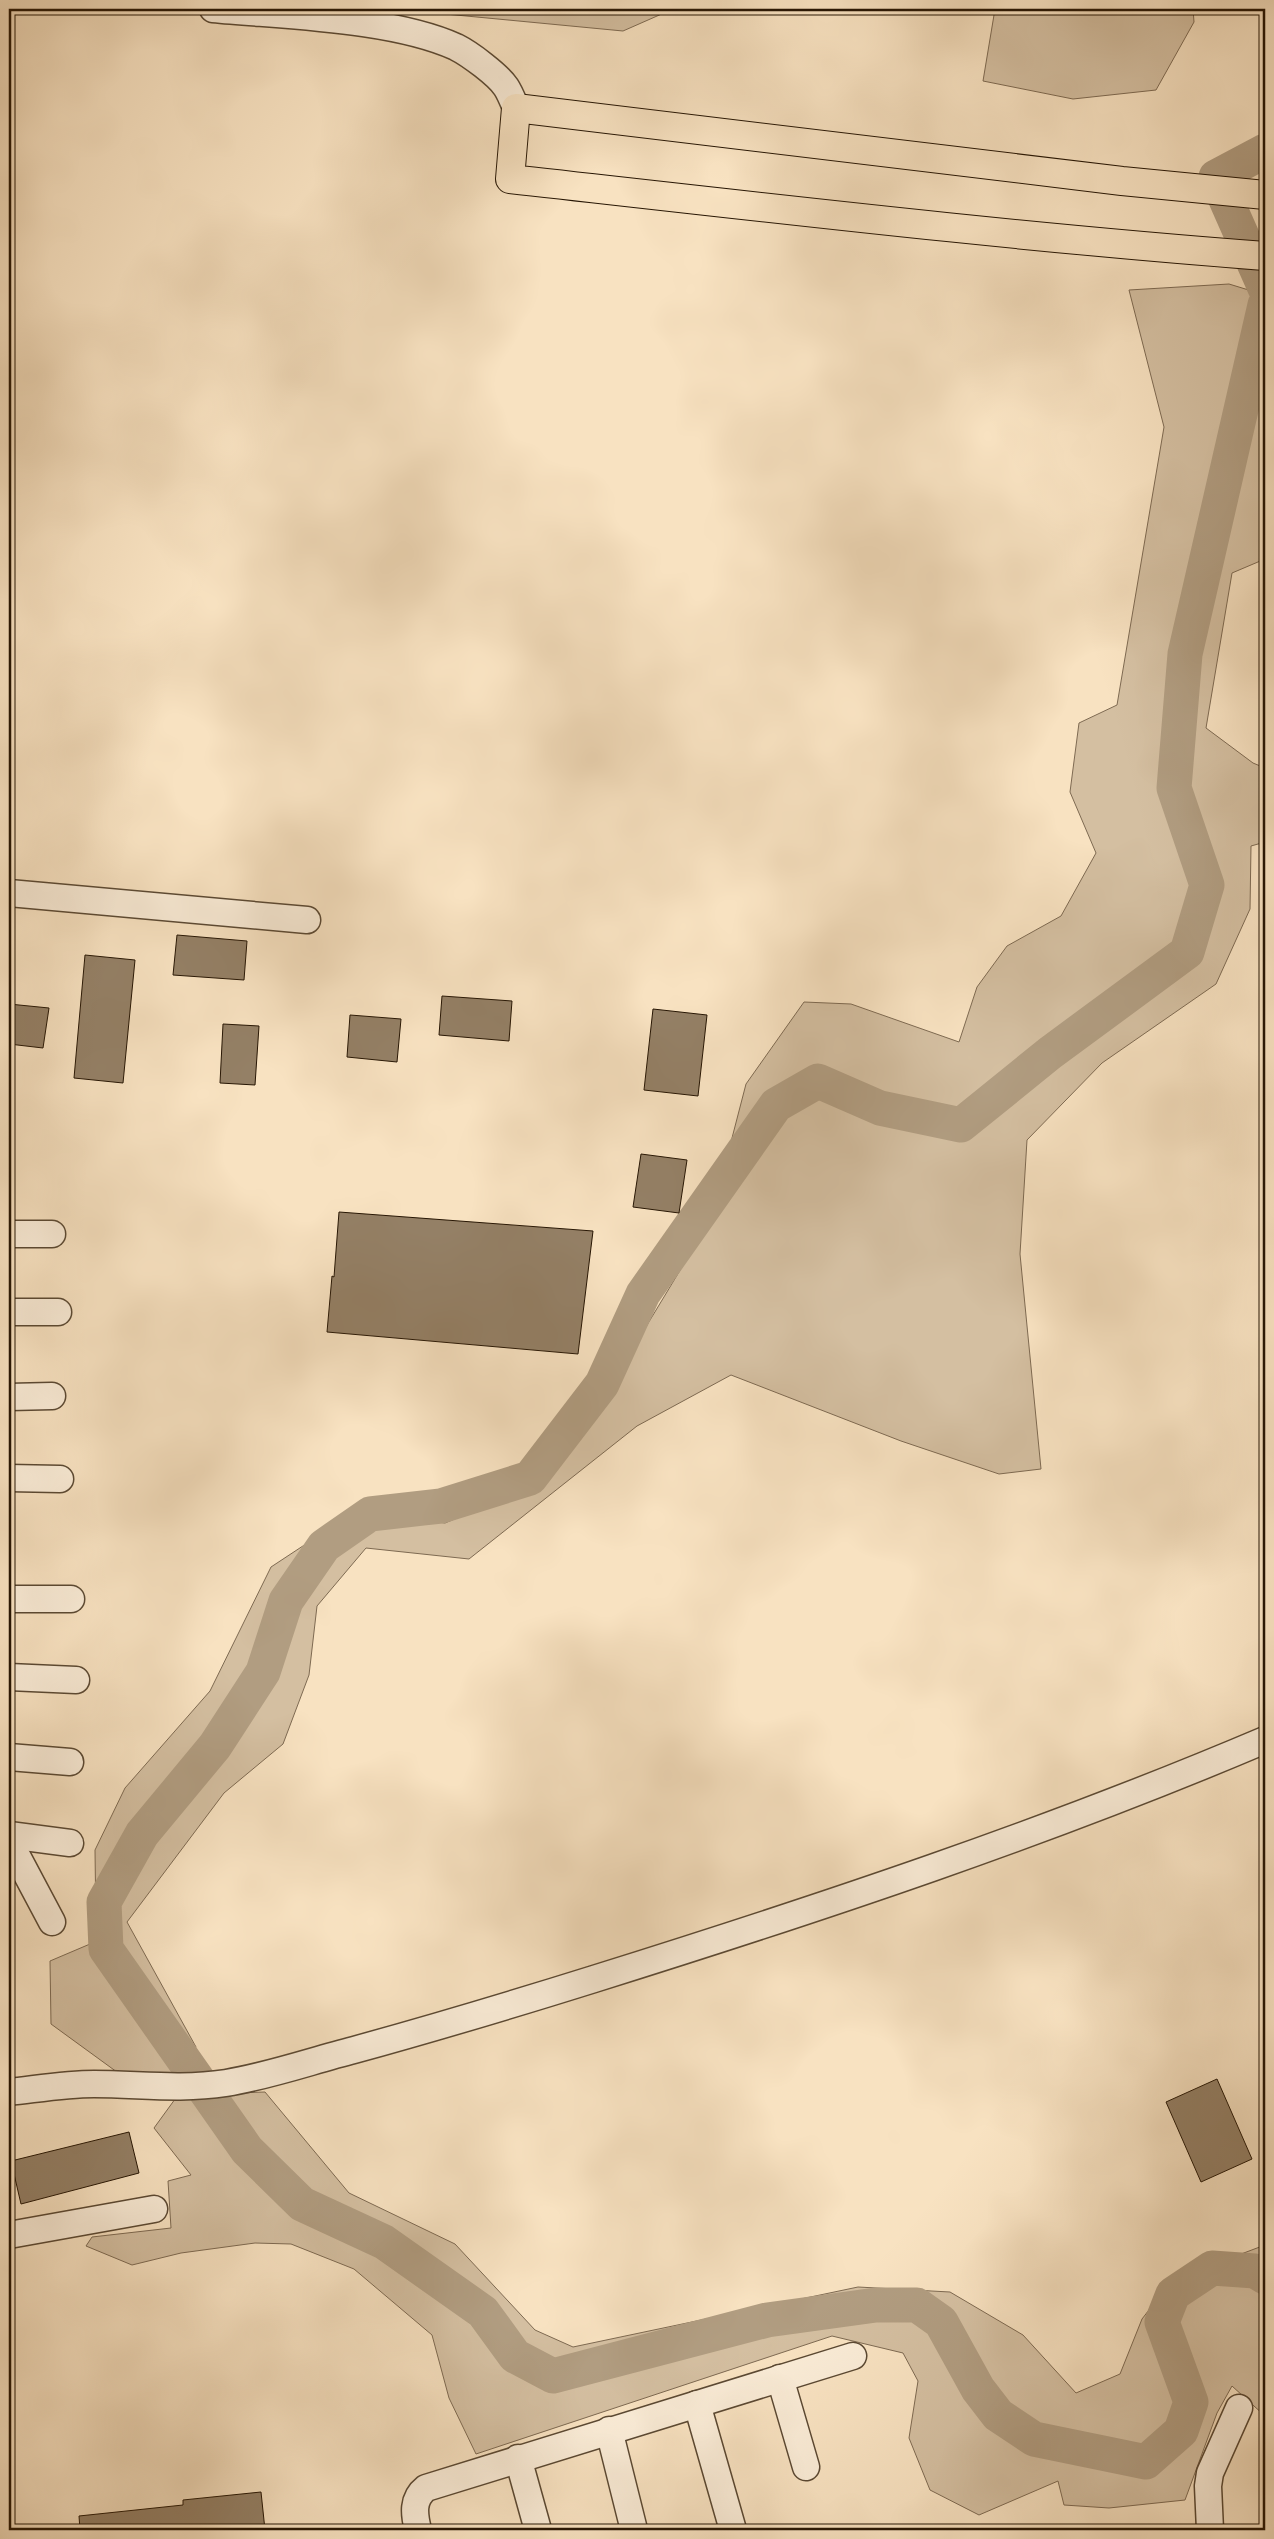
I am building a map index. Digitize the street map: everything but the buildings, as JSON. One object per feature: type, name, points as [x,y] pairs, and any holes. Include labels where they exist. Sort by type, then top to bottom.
[{"type":"main road","points":[[1265,195],[1122,181],[516,108],[510,179],[909,224],[1107,244],[1265,256]]},
{"type":"street","points":[[213,9],[351,22],[419,34],[457,48],[491,72],[506,86],[516,108]]},
{"type":"street","points":[[9,893],[307,920]]},
{"type":"street","points":[[9,1234],[52,1234]]},
{"type":"street","points":[[9,1312],[58,1312]]},
{"type":"street","points":[[9,1396],[52,1396]]},
{"type":"street","points":[[9,1478],[60,1478]]},
{"type":"street","points":[[9,1600],[71,1599]]},
{"type":"street","points":[[9,1677],[76,1680]]},
{"type":"street","points":[[9,2092],[92,2084],[178,2088],[225,2083],[251,2078],[420,2031],[747,1931],[1009,1841],[1148,1790],[1265,1740]]},
{"type":"street","points":[[9,1756],[70,1762]]},
{"type":"street","points":[[9,1834],[70,1843]]},
{"type":"street","points":[[9,1841],[16,1870],[52,1922]]},
{"type":"street","points":[[9,2235],[154,2209]]},
{"type":"street","points":[[418,2530],[414,2506],[418,2495],[426,2488],[608,2430],[853,2356]]},
{"type":"street","points":[[780,2378],[806,2467]]},
{"type":"street","points":[[697,2404],[733,2530]]},
{"type":"street","points":[[1210,2530],[1208,2486],[1210,2473],[1239,2408]]},
{"type":"street","points":[[608,2430],[634,2530]]},
{"type":"street","points":[[518,2458],[538,2530]]},
{"type":"shaded area","points":[[393,9],[673,9],[623,31]]},
{"type":"shaded area","points":[[995,9],[1193,9],[1194,22],[1156,90],[1073,99],[983,81]]},
{"type":"shaded area","points":[[1229,284],[1265,295],[1265,559],[1232,573],[1206,728],[1253,763],[1265,768],[1265,842],[1251,846],[1250,909],[1216,984],[1102,1063],[1027,1140],[1020,1254],[1041,1469],[999,1474],[901,1441],[731,1375],[637,1426],[469,1559],[366,1548],[317,1606],[309,1675],[283,1744],[224,1793],[127,1922],[196,2047],[177,2075],[121,2075],[51,2024],[50,1961],[90,1944],[96,1928],[95,1850],[125,1788],[210,1691],[271,1567],[356,1511],[445,1523],[533,1486],[577,1432],[644,1330],[711,1219],[746,1084],[804,1002],[851,1004],[959,1042],[977,987],[1007,946],[1061,916],[1096,853],[1070,792],[1079,723],[1117,705],[1164,427],[1129,290]]},
{"type":"shaded area","points":[[265,2092],[349,2193],[455,2244],[535,2330],[573,2347],[858,2287],[950,2292],[1023,2335],[1076,2393],[1120,2374],[1142,2319],[1172,2280],[1265,2245],[1265,2416],[1232,2386],[1217,2413],[1185,2500],[1109,2508],[1064,2505],[1058,2481],[979,2515],[930,2490],[909,2438],[918,2381],[903,2353],[832,2336],[476,2454],[449,2398],[432,2335],[354,2269],[291,2244],[255,2243],[181,2253],[132,2265],[86,2246],[92,2237],[171,2228],[168,2181],[191,2175],[154,2128],[178,2095]]},
{"type":"waterway","points":[[1265,151],[1216,177],[1265,288]]},
{"type":"waterway","points":[[1265,305],[1185,654],[1174,788],[1207,885],[1187,952],[1050,1053],[961,1125],[880,1108],[818,1081],[776,1105],[643,1294],[602,1384],[530,1478],[441,1506],[370,1514],[324,1546],[286,1601],[263,1672],[215,1746],[142,1834],[104,1902],[106,1949],[247,2150],[302,2204],[384,2242],[483,2312],[515,2356],[553,2376],[767,2320],[876,2305],[917,2305],[941,2322],[978,2389],[998,2415],[1034,2439],[1146,2462],[1181,2431],[1191,2402],[1162,2322],[1173,2294],[1212,2268],[1255,2271],[1265,2277]]}]
